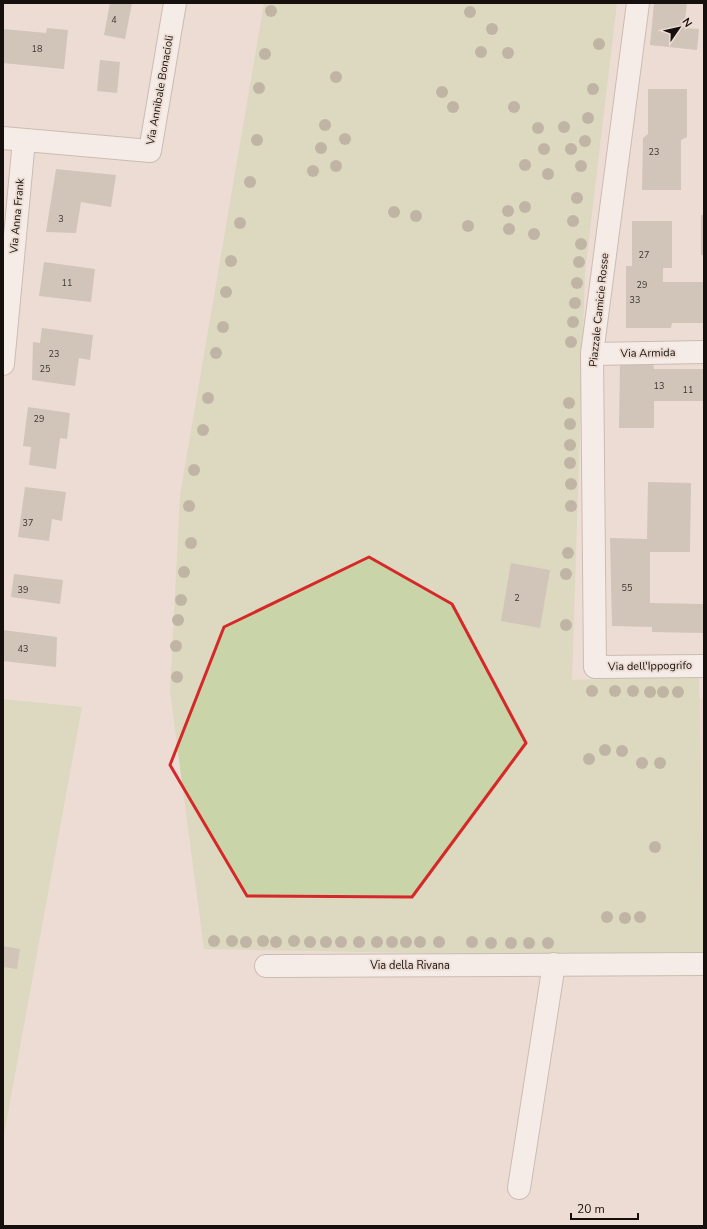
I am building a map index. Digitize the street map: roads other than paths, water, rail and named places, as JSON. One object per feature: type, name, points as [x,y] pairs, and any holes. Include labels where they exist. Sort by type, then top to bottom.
[{"type":"street","name":"Via Annibale Bonacioli","points":[[3,138],[150,151],[175,3]]},
{"type":"street","name":"Piazzale Camicie Rosse","points":[[595,667],[592,354],[638,3]]},
{"type":"street","name":"Via Anna Frank","points":[[3,364],[24,140]]},
{"type":"street","name":"Via Armida","points":[[592,354],[704,352]]},
{"type":"street","name":"Via dell'Ippogrifo","points":[[595,667],[704,666]]},
{"type":"street","points":[[519,1188],[554,964]]},
{"type":"street","name":"Via della Rivana","points":[[266,966],[704,964]]}]
